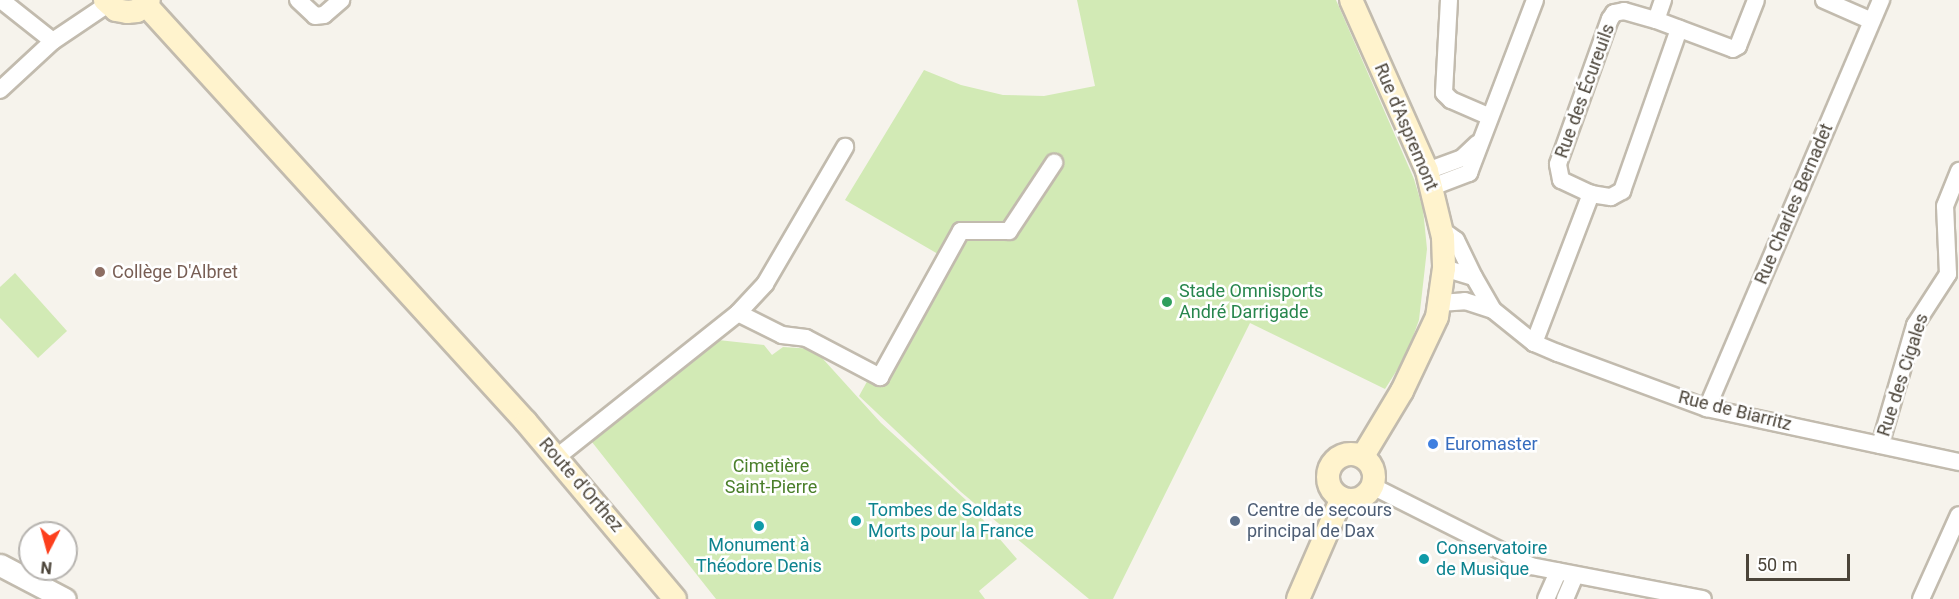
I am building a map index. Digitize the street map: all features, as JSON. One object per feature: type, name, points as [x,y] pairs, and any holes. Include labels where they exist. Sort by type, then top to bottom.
[{"type":"main road","name":"Rue d'Aspremont","points":[[1351,0],[1430,179],[1442,230],[1444,268],[1439,303],[1428,339],[1402,391],[1363,456]]},
{"type":"main road","points":[[106,2],[127,12],[147,2]]},
{"type":"main road","name":"Route d'Orthez","points":[[147,2],[557,457],[675,599]]},
{"type":"main road","points":[[1344,455],[1363,456],[1373,470],[1372,486],[1363,496],[1342,498],[1329,483],[1331,465],[1344,455]]},
{"type":"main road","points":[[1298,599],[1342,498]]},
{"type":"street","points":[[1,0],[53,41]]},
{"type":"street","points":[[298,0],[315,16],[324,15],[341,0]]},
{"type":"street","points":[[1449,0],[1443,93],[1451,100],[1488,116]]},
{"type":"street","points":[[1430,179],[1469,173],[1488,116],[1535,0]]},
{"type":"street","points":[[1663,0],[1656,20],[1733,49],[1738,46],[1756,0]]},
{"type":"street","points":[[1824,0],[1872,21]]},
{"type":"street","name":"Rue Charles Bernadet","points":[[1707,408],[1881,0]]},
{"type":"street","points":[[0,90],[53,41],[106,2]]},
{"type":"street","name":"Rue des Écureuils","points":[[1656,20],[1624,11],[1614,13],[1610,19],[1558,164],[1561,180],[1591,194],[1611,197],[1622,191],[1679,29]]},
{"type":"street","points":[[557,457],[644,384],[738,313],[765,284],[845,147]]},
{"type":"street","points":[[738,313],[783,334],[806,338],[880,377],[961,231],[1009,231],[1054,163]]},
{"type":"street","name":"Rue des Cigales","points":[[1880,445],[1915,325],[1948,274],[1945,206],[1959,171]]},
{"type":"street","points":[[1534,344],[1591,194]]},
{"type":"street","name":"Rue de Biarritz","points":[[1442,230],[1456,240],[1474,278],[1493,310],[1534,344],[1707,408],[1958,461]]},
{"type":"street","points":[[1444,268],[1474,278]]},
{"type":"street","name":"Rue de Biarritz","points":[[1439,303],[1465,301],[1493,310]]},
{"type":"street","points":[[1372,486],[1501,553],[1558,572],[1703,599]]},
{"type":"street","points":[[1921,599],[1959,515]]},
{"type":"street","points":[[0,565],[65,599]]},
{"type":"street","points":[[1546,599],[1558,572]]},
{"type":"street","points":[[1565,599],[1575,575]]},
{"type":"green space","name":"Stade Omnisports André Darrigade","points":[[1077,0],[1336,0],[1414,179],[1423,209],[1427,249],[1419,320],[1406,356],[1385,389],[1250,323],[1113,599],[1089,599],[961,492],[859,396],[938,254],[845,200],[924,70],[961,85],[1003,95],[1044,96],[1095,86]]},
{"type":"green space","points":[[15,273],[67,331],[38,358],[0,318],[0,287]]},
{"type":"green space","name":"Cimetière Saint-Pierre","points":[[709,339],[764,345],[772,355],[783,347],[814,349],[881,423],[966,500],[1017,559],[979,591],[985,599],[716,599],[588,437]]},
{"type":"place","name":"Collège D'Albret","points":[[100,272]]},
{"type":"place","name":"Stade Omnisports André Darrigade","points":[[1167,302]]},
{"type":"place","name":"Euromaster","points":[[1433,444]]},
{"type":"place","name":"Tombes de Soldats Morts pour la France","points":[[856,521]]},
{"type":"place","name":"Centre de secours principal de Dax","points":[[1235,521]]},
{"type":"place","name":"Monument à Théodore Denis","points":[[759,526]]},
{"type":"place","name":"Conservatoire de Musique","points":[[1424,559]]}]
